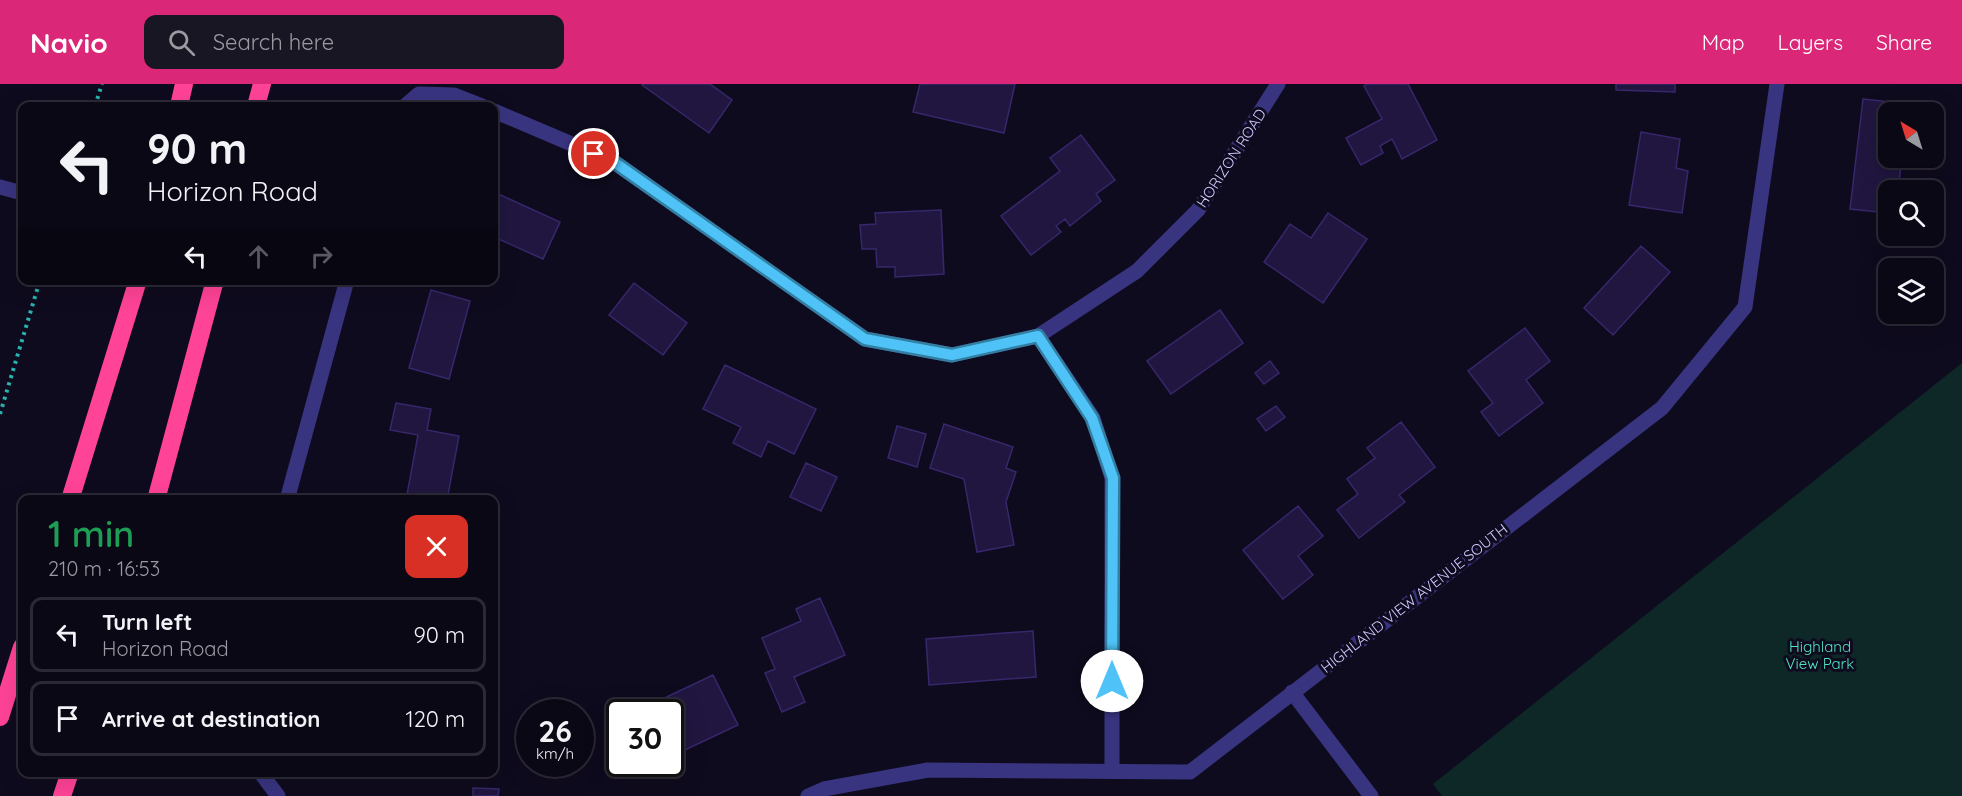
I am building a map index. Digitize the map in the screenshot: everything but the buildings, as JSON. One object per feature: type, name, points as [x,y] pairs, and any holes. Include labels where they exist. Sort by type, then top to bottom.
[{"type":"highway","points":[[180,102],[184,84]]},
{"type":"highway","points":[[257,102],[262,84]]},
{"type":"highway","points":[[71,495],[136,285]]},
{"type":"highway","points":[[157,495],[214,285]]},
{"type":"highway","points":[[0,717],[18,660]]},
{"type":"highway","points":[[62,796],[68,777]]},
{"type":"street","name":"HORIZON ROAD","points":[[498,113],[614,162],[865,339],[952,355],[1038,336],[1137,271],[1198,210],[1278,84]]},
{"type":"street","name":"HIGHLAND VIEW AVENUE SOUTH","points":[[808,796],[824,789],[928,770],[1190,772],[1662,408],[1745,308],[1777,84]]},
{"type":"street","points":[[410,102],[419,94],[454,95],[472,102]]},
{"type":"street","points":[[0,187],[18,192]]},
{"type":"street","points":[[288,495],[345,285]]},
{"type":"street","points":[[1038,336],[1092,418],[1113,478],[1112,771]]},
{"type":"street","points":[[1292,692],[1371,796]]},
{"type":"street","points":[[264,777],[278,796]]},
{"type":"path","points":[[96,102],[102,84]]},
{"type":"path","points":[[0,414],[39,285]]},
{"type":"green space","name":"Highland View Park","points":[[1962,363],[1962,796],[1442,796],[1433,784]]},
{"type":"route","points":[[594,154],[614,162],[865,339],[952,355],[1038,336],[1092,418],[1113,478],[1112,681]]}]
